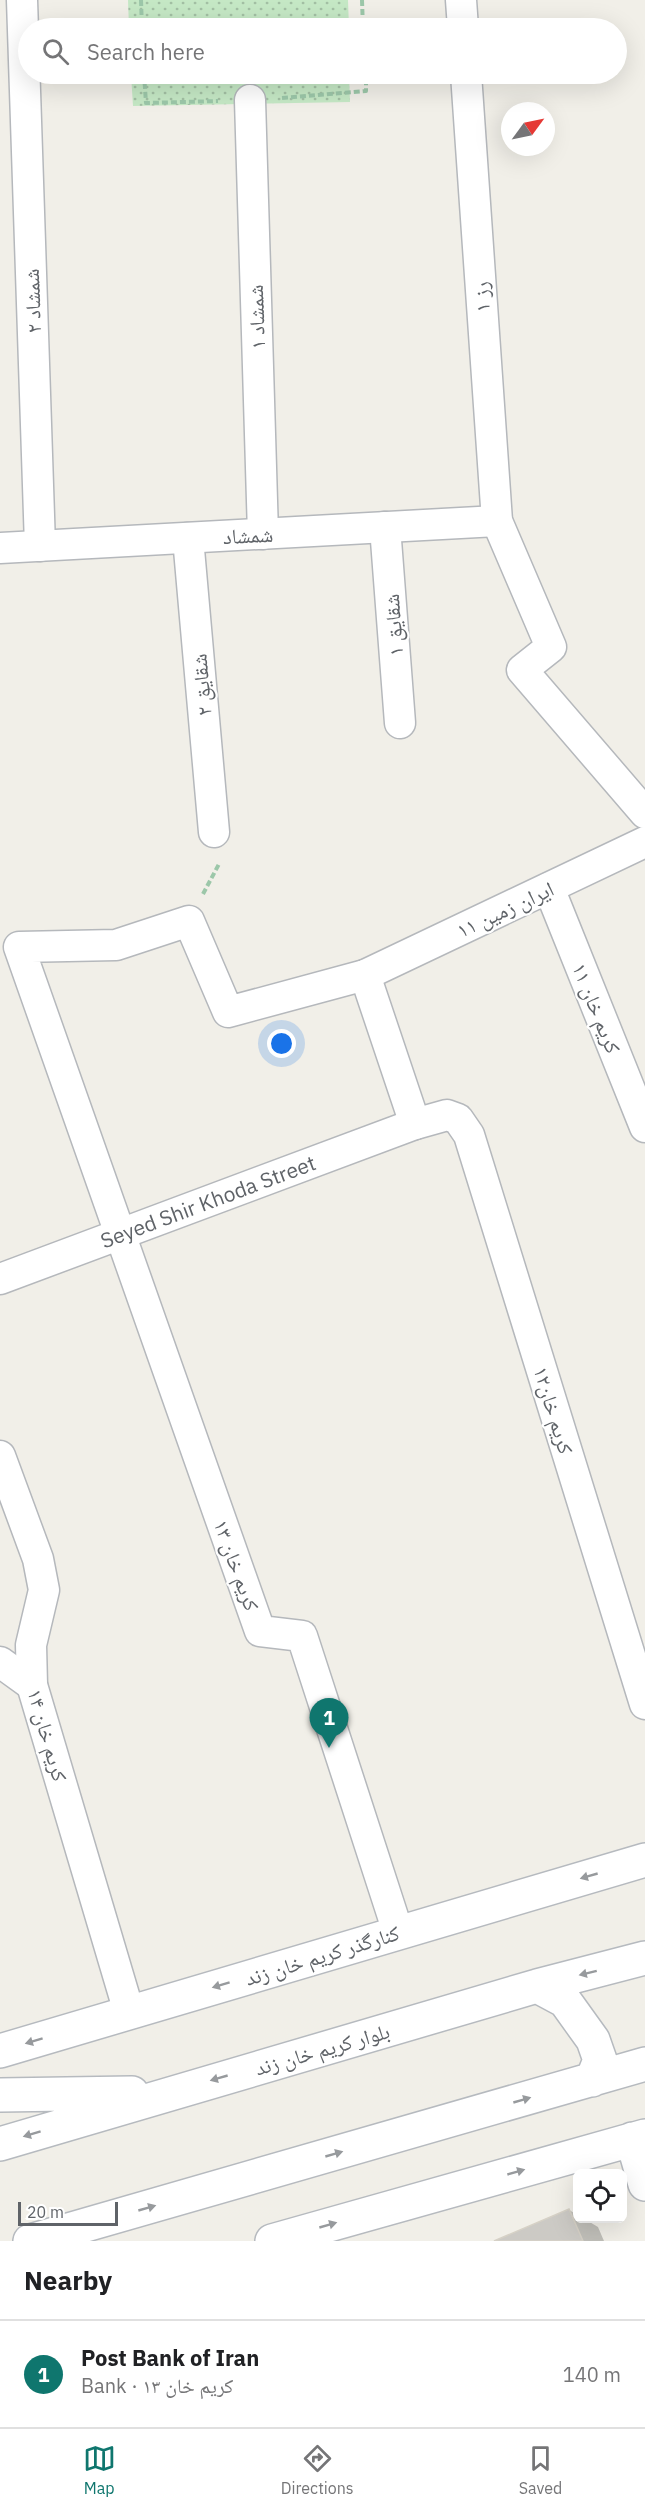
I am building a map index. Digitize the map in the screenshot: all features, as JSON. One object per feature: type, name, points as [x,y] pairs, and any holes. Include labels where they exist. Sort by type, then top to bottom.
[{"type":"main road","name":"کنارگذر کریم خان زند","points":[[0,2051],[645,1860]]},
{"type":"main road","name":"بلوار کریم خان زند","points":[[0,2144],[537,1986],[645,1958]]},
{"type":"main road","points":[[537,1986],[565,2001],[592,2040],[600,2060],[592,2079]]},
{"type":"main road","points":[[30,2241],[645,2064]]},
{"type":"main road","points":[[0,2095],[169,2093]]},
{"type":"main road","points":[[272,2241],[639,2138],[645,2184]]},
{"type":"street","name":"شمشاد ۲","points":[[22,0],[23,18]]},
{"type":"street","points":[[461,0],[462,18]]},
{"type":"street","name":"شمشاد ۲","points":[[26,84],[40,546]]},
{"type":"street","name":"رز ۱","points":[[467,84],[497,521],[551,647],[522,670],[645,813]]},
{"type":"street","name":"شمشاد ۱","points":[[250,100],[263,534]]},
{"type":"street","name":"شمشاد","points":[[0,548],[497,521]]},
{"type":"street","name":"شقایق ۱","points":[[385,527],[400,723]]},
{"type":"street","name":"شقایق ۲","points":[[188,538],[214,832]]},
{"type":"street","name":"ایران زمین ۱۱","points":[[189,921],[228,1012],[365,975],[645,842]]},
{"type":"street","name":"کریم خان ۱۱","points":[[549,888],[645,1127]]},
{"type":"street","points":[[120,1234],[19,947],[116,945],[189,921]]},
{"type":"street","points":[[365,975],[415,1124]]},
{"type":"street","name":"Seyed Shir Khoda Street","points":[[0,1279],[415,1124],[447,1115],[458,1119]]},
{"type":"street","name":"کریم خان۱۲","points":[[458,1119],[469,1135],[645,1704]]},
{"type":"street","name":"کریم خان ۱۳","points":[[120,1234],[260,1631],[302,1636],[398,1932]]},
{"type":"street","name":"کریم خان ۱۴","points":[[0,1456],[39,1559],[44,1590],[31,1645],[32,1685],[129,2012]]},
{"type":"street","points":[[0,1662],[32,1685]]},
{"type":"path","points":[[141,0],[142,18]]},
{"type":"path","points":[[362,0],[363,18]]},
{"type":"path","points":[[189,921],[219,864],[214,832]]},
{"type":"green space","points":[[128,0],[348,0],[349,18],[129,18]]},
{"type":"green space","points":[[132,84],[349,84],[350,102],[133,106]]},
{"type":"building","points":[[569,2209],[573,2223],[575,2223],[583,2241],[494,2241]]},
{"type":"place","name":"Post Bank of Iran","points":[[329,1748]]}]
